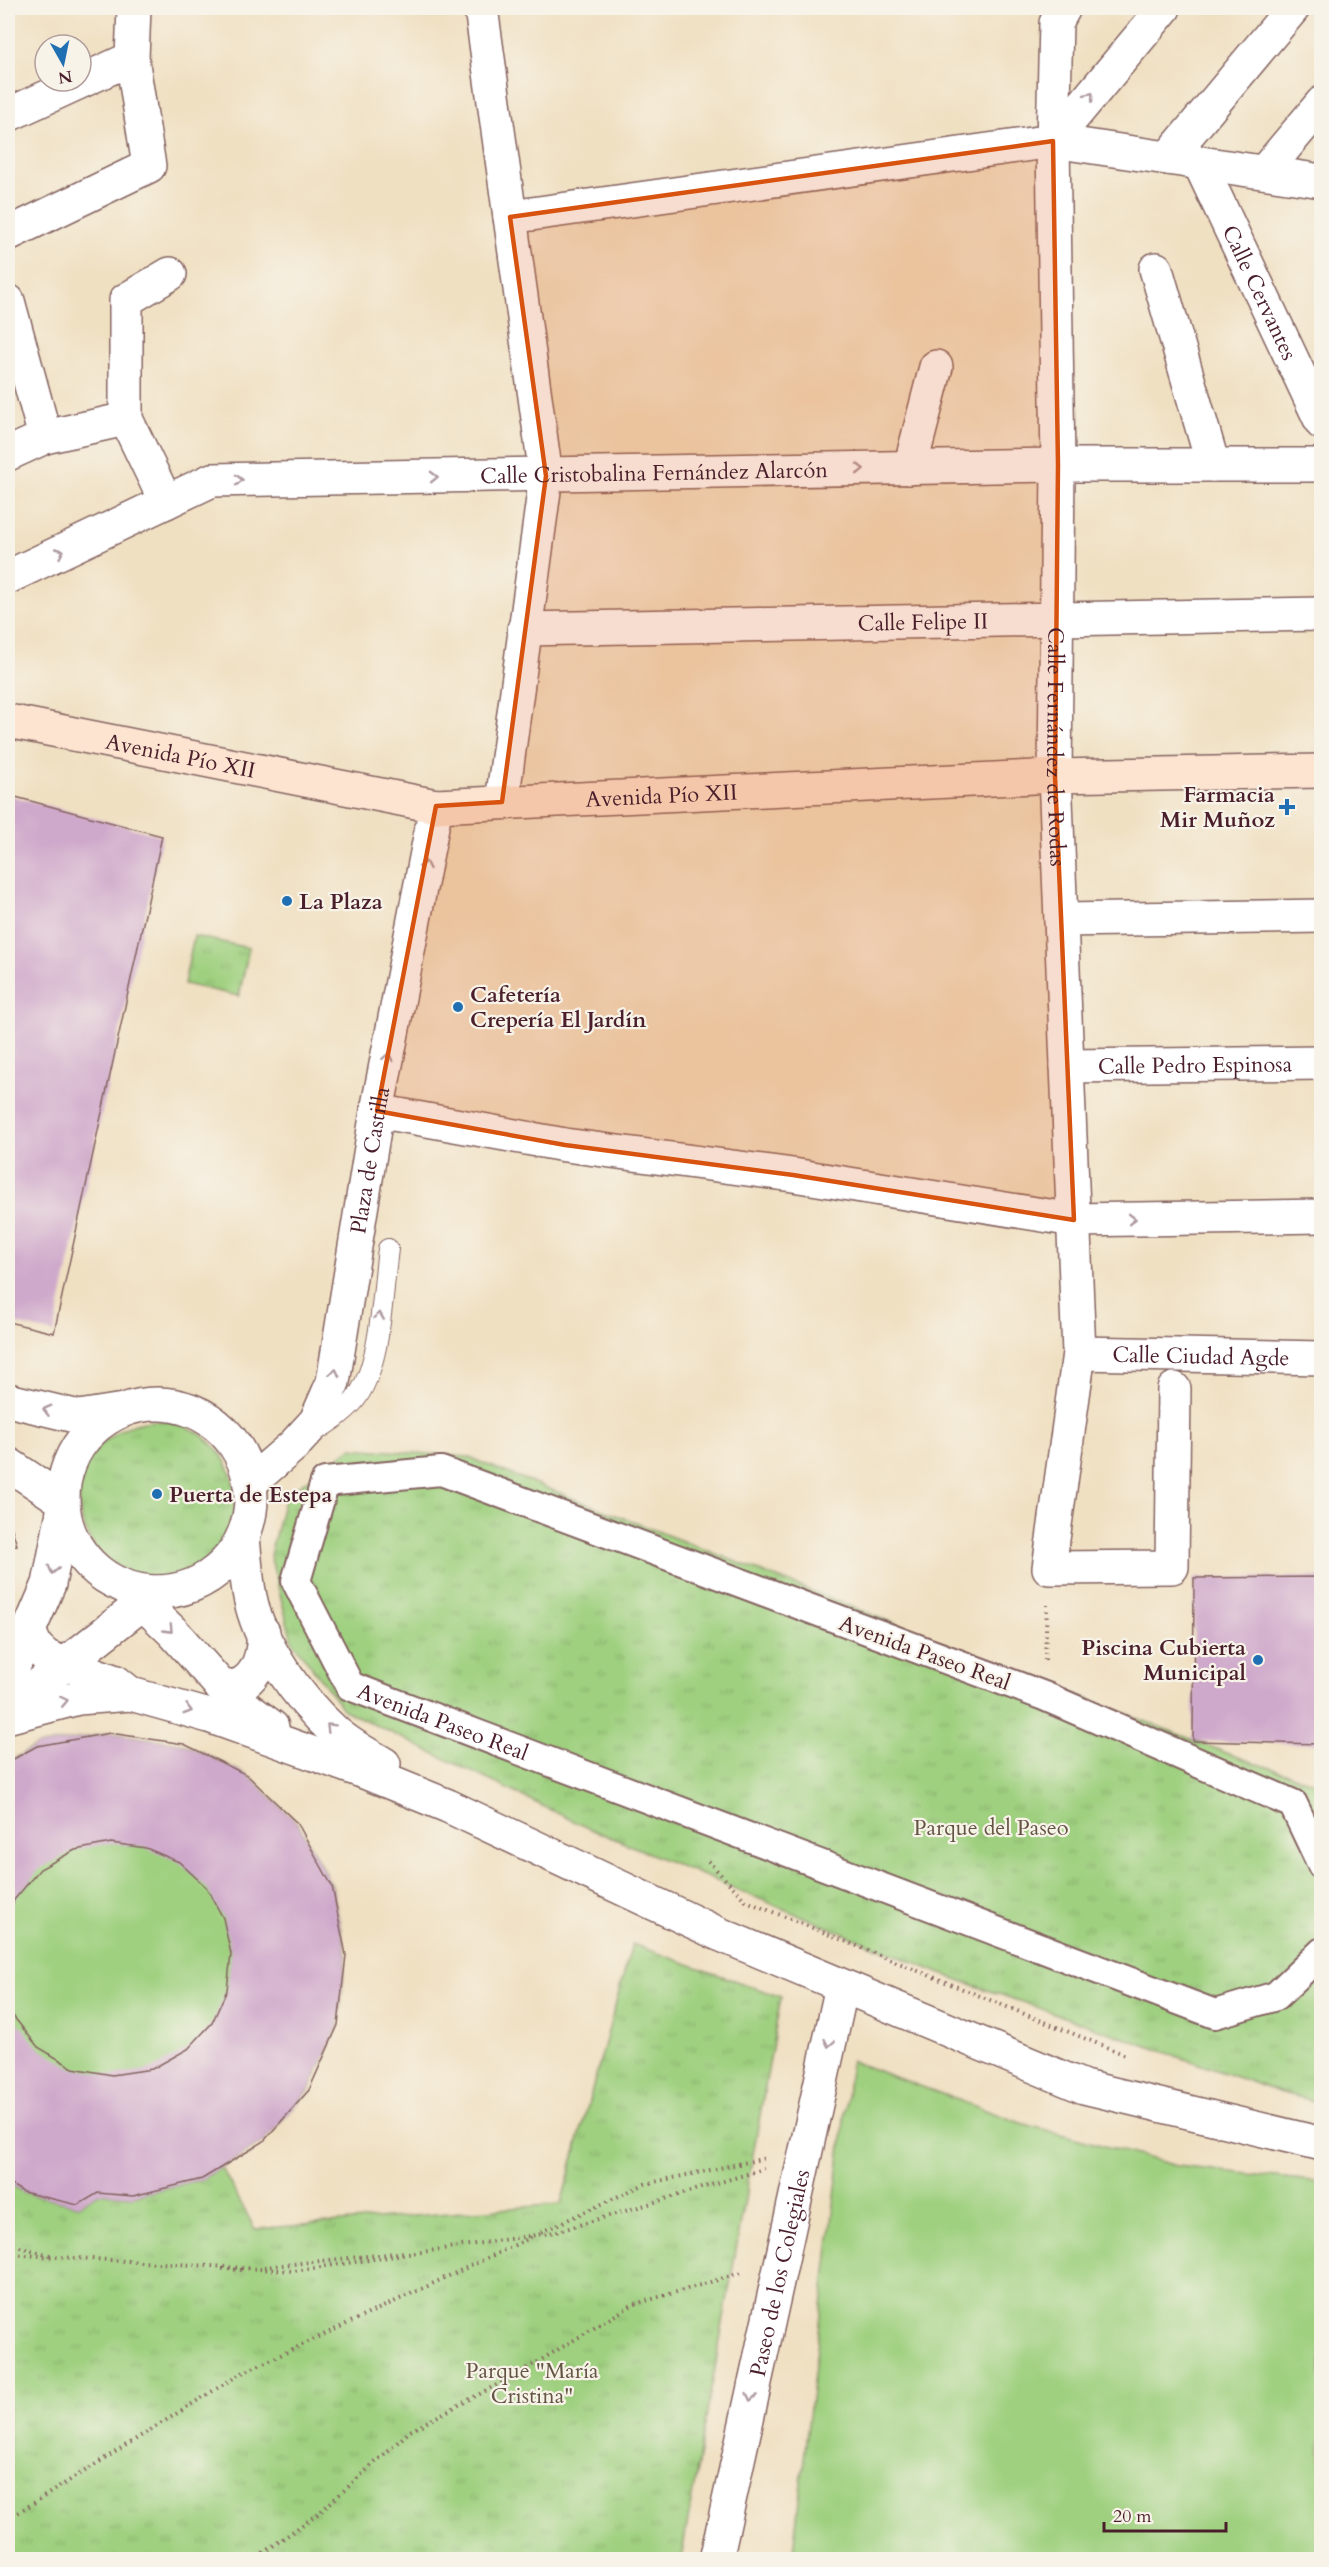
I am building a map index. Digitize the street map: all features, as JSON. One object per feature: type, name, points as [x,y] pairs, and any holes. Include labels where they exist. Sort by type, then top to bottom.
[{"type":"main road","name":"Avenida Pío XII","points":[[8,722],[436,806],[1055,776],[1322,771]]},
{"type":"street","points":[[8,234],[149,166],[132,58],[134,8]]},
{"type":"street","points":[[481,8],[546,476],[502,802]]},
{"type":"street","name":"Calle Fernández de Rodas","points":[[1049,1568],[1079,1353],[1055,776],[1058,465],[1053,141],[1056,23],[1065,8]]},
{"type":"street","points":[[1053,141],[1164,8]]},
{"type":"street","points":[[1183,160],[1293,8]]},
{"type":"street","points":[[8,115],[132,58]]},
{"type":"street","points":[[1264,172],[1322,103]]},
{"type":"street","points":[[510,217],[1053,141],[1322,181]]},
{"type":"street","name":"Calle Cervantes","points":[[1183,160],[1322,423]]},
{"type":"street","points":[[1156,269],[1213,465]]},
{"type":"street","points":[[166,501],[126,419],[126,300],[170,274]]},
{"type":"street","points":[[8,301],[45,437]]},
{"type":"street","points":[[910,468],[936,367]]},
{"type":"street","points":[[8,454],[45,437],[126,419]]},
{"type":"street","name":"Calle Cristobalina Fernández Alarcón","points":[[8,577],[212,480],[546,476],[1058,465],[1322,465]]},
{"type":"street","name":"Calle Felipe II","points":[[524,629],[1057,621],[1322,614]]},
{"type":"street","name":"Plaza de Castilla","points":[[250,1483],[294,1445],[316,1421],[333,1382],[377,1111],[436,806]]},
{"type":"street","points":[[1061,920],[1322,916]]},
{"type":"street","name":"Calle Pedro Espinosa","points":[[1067,1066],[1322,1064]]},
{"type":"street","points":[[377,1111],[565,1145],[793,1175],[1074,1220],[1322,1216]]},
{"type":"street","name":"Calle Ciudad Agde","points":[[1079,1353],[1322,1358]]},
{"type":"street","points":[[1049,1568],[1172,1567],[1174,1389]]},
{"type":"street","points":[[8,1400],[79,1417],[152,1405],[179,1407],[204,1417],[226,1434],[236,1449],[250,1483],[250,1511],[243,1537],[228,1560],[211,1575],[192,1586],[142,1594],[64,1665],[8,1709]]},
{"type":"street","points":[[8,1679],[49,1584],[63,1506],[64,1480],[76,1450],[97,1426],[125,1410]]},
{"type":"street","points":[[8,1464],[63,1506],[69,1533],[83,1557],[103,1575],[142,1594],[221,1687],[258,1718],[329,1759]]},
{"type":"street","name":"Avenida Paseo Real","points":[[1322,1865],[1293,1804],[1044,1696],[441,1471],[325,1482],[296,1581],[350,1686],[1215,2014],[1276,1996],[1322,1952]]},
{"type":"street","points":[[243,1537],[250,1598],[263,1632],[298,1691],[334,1731],[448,1806]]},
{"type":"street","points":[[30,1632],[40,1653],[64,1665],[116,1682],[131,1694]]},
{"type":"street","points":[[221,1687],[234,1688],[252,1676],[263,1652],[263,1632]]},
{"type":"street","points":[[8,1718],[78,1698],[131,1694],[210,1716],[329,1759],[448,1806],[718,1934],[1084,2087],[1322,2144]]},
{"type":"street","name":"Paseo de los Colegiales","points":[[716,2559],[779,2262],[842,1986]]},
{"type":"lane","points":[[294,1445],[334,1420],[355,1400],[362,1389],[374,1352],[388,1249]]},
{"type":"path","points":[[1044,1696],[1049,1568]]},
{"type":"path","points":[[700,1852],[746,1901],[1134,2059]]},
{"type":"path","points":[[783,1961],[797,1922]]},
{"type":"path","points":[[461,2246],[556,2232],[765,2169],[769,2146]]},
{"type":"path","points":[[8,2519],[240,2374],[528,2238],[645,2184],[806,2149]]},
{"type":"path","points":[[8,2244],[56,2256],[235,2271],[528,2238]]},
{"type":"path","points":[[8,2254],[111,2260]]},
{"type":"path","points":[[253,2559],[319,2513],[411,2431],[521,2372],[632,2305],[779,2262]]},
{"type":"highlighted area","points":[[1053,141],[1058,465],[1055,776],[1074,1220],[793,1175],[565,1145],[377,1111],[436,806],[502,802],[546,476],[510,217]]},
{"type":"green space","points":[[194,936],[249,948],[239,996],[184,984]]},
{"type":"green space","points":[[157,1421],[187,1427],[212,1444],[229,1469],[235,1499],[229,1529],[212,1554],[187,1571],[157,1577],[127,1571],[102,1554],[85,1529],[79,1499],[85,1469],[102,1444],[127,1427]]},
{"type":"green space","name":"Parque del Paseo","points":[[351,1448],[467,1457],[1229,1754],[1321,1785],[1321,2103],[1279,2092],[939,1973],[588,1828],[344,1710],[292,1641],[270,1555],[285,1496]]},
{"type":"green space","points":[[110,1733],[184,1744],[247,1775],[298,1824],[332,1886],[346,1955],[338,2025],[309,2090],[263,2142],[202,2179],[133,2196],[98,2193],[78,2205],[23,2192],[8,2183],[8,1762],[37,1746]]},
{"type":"green space","name":"Parque \"María Cristina\"","points":[[632,1944],[781,1997],[681,2559],[8,2559],[8,2183],[23,2192],[78,2205],[98,2193],[133,2196],[202,2179],[221,2167],[255,2229],[561,2204]]},
{"type":"green space","points":[[851,2061],[1021,2123],[1177,2166],[1321,2182],[1321,2559],[792,2559]]},
{"type":"building","points":[[8,795],[162,836],[54,1333],[8,1322]]},
{"type":"building","points":[[8,1517],[17,1545],[8,1548]]},
{"type":"building","name":"Piscina Cubierta Municipal","points":[[1322,1577],[1322,1744],[1193,1741],[1194,1578]]},
{"type":"building","points":[[110,1733],[184,1744],[247,1775],[298,1824],[332,1886],[346,1955],[338,2025],[309,2090],[263,2142],[202,2179],[133,2196],[98,2193],[78,2205],[23,2192],[8,2183],[8,2003],[13,2016],[38,2047],[73,2068],[112,2075],[152,2069],[188,2049],[212,2023],[227,1990],[231,1954],[223,1918],[206,1887],[179,1862],[146,1848],[111,1843],[75,1850],[40,1869],[14,1900],[8,1917],[8,1762],[37,1746]]},
{"type":"place","name":"Farmacia Mir Muñoz","points":[[1287,807]]},
{"type":"place","name":"La Plaza","points":[[287,901]]},
{"type":"place","name":"Cafetería Crepería El Jardín","points":[[458,1007]]},
{"type":"place","name":"Puerta de Estepa","points":[[157,1494]]},
{"type":"place","name":"Piscina Cubierta Municipal","points":[[1258,1660]]}]
